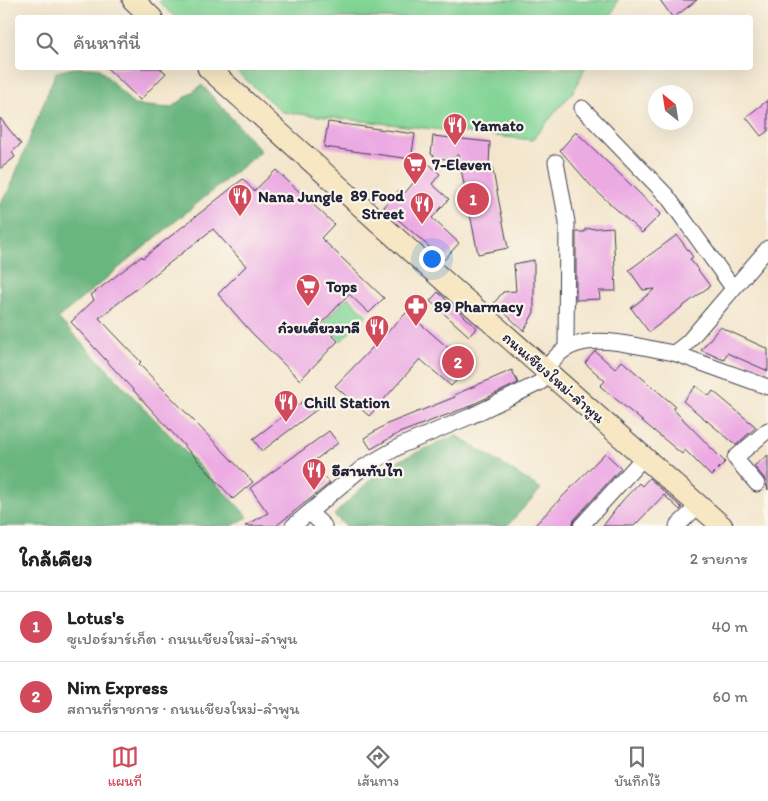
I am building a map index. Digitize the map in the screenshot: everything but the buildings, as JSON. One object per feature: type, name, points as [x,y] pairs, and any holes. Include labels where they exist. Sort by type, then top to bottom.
[{"type":"main road","points":[[133,0],[149,15]]},
{"type":"main road","name":"ถนนเชียงใหม่-ลำพูน","points":[[210,70],[416,256],[645,456],[722,526]]},
{"type":"street","points":[[582,108],[667,196],[733,288]]},
{"type":"street","points":[[556,162],[567,222],[566,346]]},
{"type":"street","points":[[674,353],[687,343],[768,248]]},
{"type":"street","points":[[293,526],[362,468],[402,445],[541,382],[545,369],[556,354],[566,346],[591,340],[674,353],[768,387]]},
{"type":"street","points":[[757,484],[735,458],[768,430]]},
{"type":"street","points":[[581,526],[645,456]]},
{"type":"street","points":[[677,526],[700,505]]},
{"type":"street","points":[[310,513],[324,526]]},
{"type":"green space","points":[[162,0],[618,0],[611,15],[173,15],[159,2]]},
{"type":"green space","points":[[65,70],[101,70],[134,105],[171,108],[202,85],[261,151],[58,318],[248,517],[232,526],[0,526],[0,202],[9,190],[56,72]]},
{"type":"green space","points":[[235,70],[584,70],[575,89],[532,140],[282,112]]},
{"type":"green space","points":[[348,297],[367,315],[341,341],[323,323]]},
{"type":"green space","points":[[456,435],[541,489],[507,526],[345,526],[334,515],[382,468]]},
{"type":"place","name":"Yamato","points":[[455,146]]},
{"type":"place","name":"7-Eleven","points":[[415,185]]},
{"type":"place","name":"Lotus's","points":[[473,199]]},
{"type":"place","name":"Nana Jungle","points":[[240,217]]},
{"type":"place","name":"89 Food Street","points":[[422,225]]},
{"type":"place","name":"Tops","points":[[308,307]]},
{"type":"place","name":"89 Pharmacy","points":[[416,327]]},
{"type":"place","name":"ก๋วยเตี๋ยวมาลี","points":[[377,348]]},
{"type":"place","name":"Nim Express","points":[[458,362]]},
{"type":"place","name":"Chill Station","points":[[286,423]]},
{"type":"place","name":"อีสานทับไท","points":[[314,491]]}]
